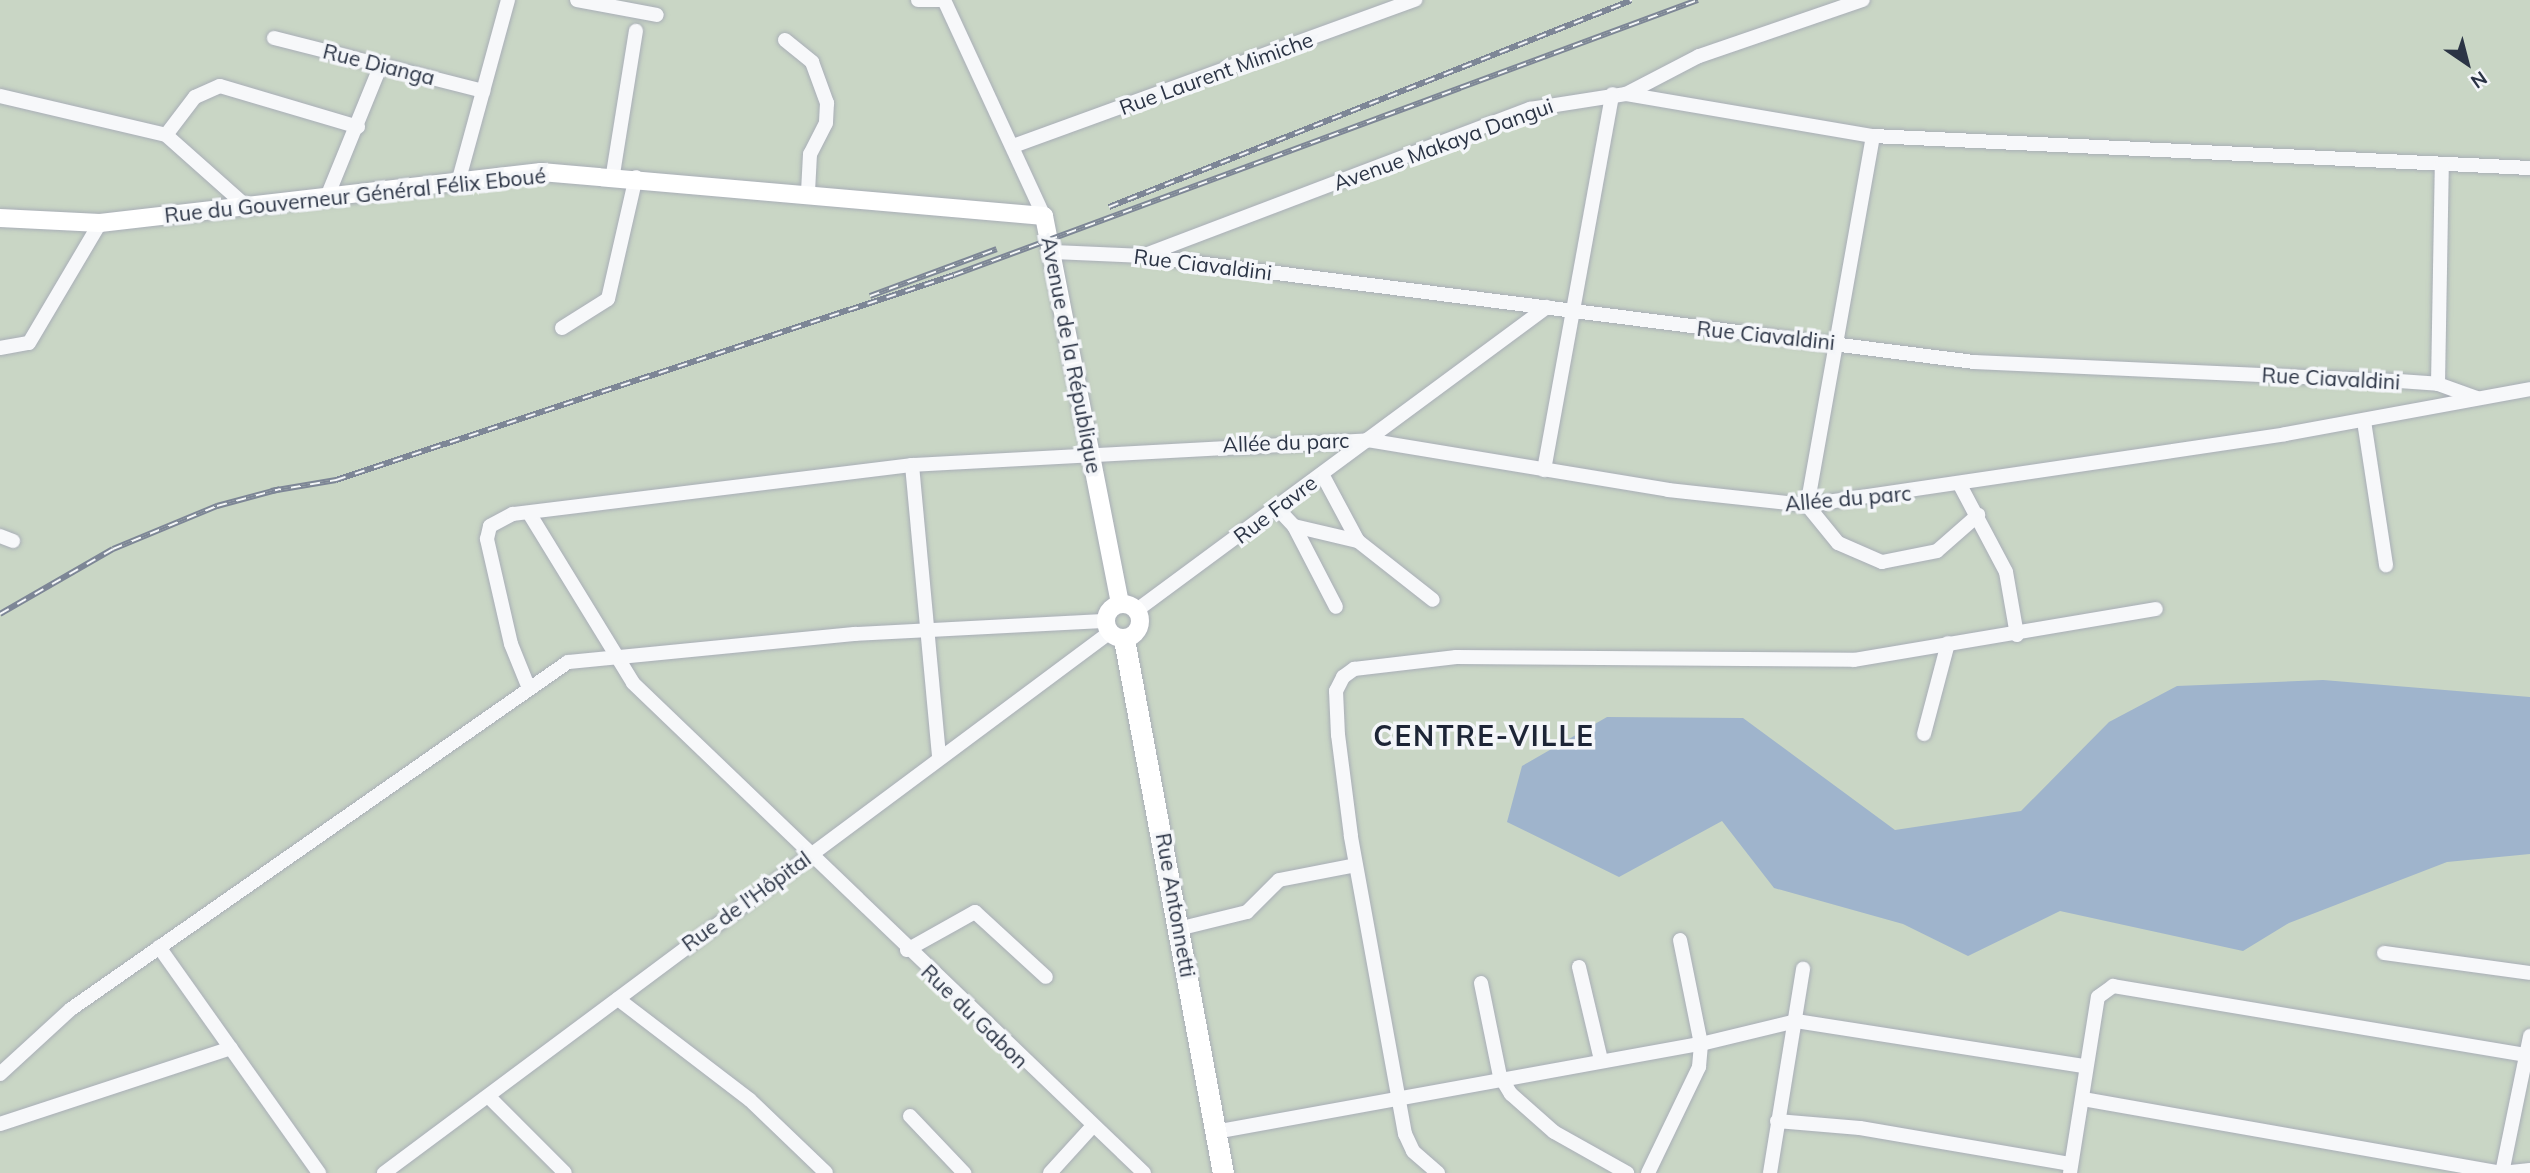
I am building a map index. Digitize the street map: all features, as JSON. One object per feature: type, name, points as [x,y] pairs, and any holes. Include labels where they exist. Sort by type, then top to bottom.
[{"type":"highway","name":"Rue Antonnetti","points":[[1113,630],[1182,928],[1223,1173]]},
{"type":"main road","name":"Rue du Gouverneur Général Félix Eboué","points":[[0,218],[100,223],[460,179],[613,174],[1044,216]]},
{"type":"main road","name":"Avenue de la République","points":[[1044,216],[1055,253],[1090,451],[1128,607]]},
{"type":"main road","points":[[1128,607],[1141,624],[1113,630],[1128,607]]},
{"type":"street","points":[[460,179],[508,0]]},
{"type":"street","points":[[577,0],[657,15]]},
{"type":"street","points":[[918,0],[943,0]]},
{"type":"street","name":"Avenue de la République","points":[[943,0],[1016,145],[1044,216]]},
{"type":"street","name":"Rue Laurent Mimiche","points":[[1016,145],[1415,0]]},
{"type":"street","name":"Avenue Makaya Dangui","points":[[1143,256],[1530,109],[1619,94],[1699,56],[1863,0]]},
{"type":"street","points":[[613,174],[636,31]]},
{"type":"street","name":"Rue Dianga","points":[[274,38],[483,91]]},
{"type":"street","points":[[785,40],[812,62],[827,103],[826,123],[810,155],[807,192]]},
{"type":"street","points":[[327,197],[358,127],[381,65]]},
{"type":"street","points":[[166,135],[195,97],[219,86],[358,127]]},
{"type":"street","points":[[1544,470],[1573,309],[1619,94],[1872,136],[2530,168]]},
{"type":"street","points":[[0,96],[166,135],[247,207]]},
{"type":"street","points":[[1872,136],[1840,343],[1807,505],[1838,543],[1882,562],[1937,551],[1978,515]]},
{"type":"street","points":[[2438,384],[2442,164]]},
{"type":"street","points":[[562,328],[608,299],[636,177]]},
{"type":"street","points":[[0,348],[29,343],[100,223]]},
{"type":"street","name":"Rue Ciavaldini","points":[[1055,253],[1143,256],[1974,362],[2438,384],[2477,398]]},
{"type":"street","name":"Rue Favre","points":[[1128,607],[1278,509],[1547,307]]},
{"type":"street","name":"Allée du parc","points":[[528,685],[511,644],[487,539],[500,518],[529,513],[912,465],[1090,451],[1367,440],[1544,470],[1807,505],[1960,485],[2364,421],[2530,389]]},
{"type":"street","points":[[2364,421],[2386,565]]},
{"type":"street","points":[[912,465],[939,756]]},
{"type":"street","points":[[1322,474],[1358,541],[1433,600]]},
{"type":"street","points":[[1960,485],[1978,515],[2015,601],[2017,635]]},
{"type":"street","points":[[1278,509],[1294,526],[1336,607]]},
{"type":"street","name":"Rue du Gabon","points":[[529,513],[613,659],[721,774],[809,855],[1091,1128],[1144,1173]]},
{"type":"street","points":[[1294,526],[1358,541]]},
{"type":"street","points":[[1438,1173],[1413,1151],[1356,865],[1336,691],[1354,669],[1456,657],[1854,660],[1948,643],[2017,635],[2156,608]]},
{"type":"street","points":[[0,1074],[43,1029],[528,685],[568,662],[929,630],[1113,630]]},
{"type":"street","name":"Rue de l'Hôpital","points":[[384,1173],[489,1097],[939,756],[1113,630]]},
{"type":"street","points":[[1924,734],[1948,643]]},
{"type":"street","points":[[1182,928],[1247,912],[1279,880],[1356,865]]},
{"type":"street","points":[[907,950],[975,912],[1046,977]]},
{"type":"street","points":[[1648,1173],[1689,1096],[1701,1044],[1680,940]]},
{"type":"street","points":[[159,947],[319,1173]]},
{"type":"street","points":[[2384,953],[2530,973]]},
{"type":"street","points":[[1579,967],[1601,1060]]},
{"type":"street","points":[[1770,1173],[1803,969]]},
{"type":"street","points":[[1480,983],[1500,1076],[1555,1132],[1627,1173]]},
{"type":"street","points":[[1777,1121],[1860,1128],[2070,1168],[2083,1099],[2084,1066],[2098,998],[2113,986],[2528,1057]]},
{"type":"street","points":[[618,999],[725,1079],[826,1173]]},
{"type":"street","points":[[1215,1132],[1500,1076],[1701,1044],[1796,1021],[2084,1066]]},
{"type":"street","points":[[2502,1173],[2528,1057],[2530,1036]]},
{"type":"street","points":[[0,1124],[231,1048]]},
{"type":"street","points":[[489,1097],[565,1173]]},
{"type":"street","points":[[2083,1099],[2502,1173],[2530,1170]]},
{"type":"street","points":[[910,1116],[964,1173]]},
{"type":"street","points":[[1050,1173],[1091,1128]]},
{"type":"green space","points":[[0,0],[2530,0],[2530,1173],[0,1173]]},
{"type":"water","points":[[2323,680],[2530,697],[2530,854],[2447,862],[2289,923],[2243,951],[2060,911],[1968,956],[1903,924],[1774,888],[1722,821],[1619,877],[1507,822],[1522,766],[1607,717],[1743,718],[1895,830],[2021,811],[2109,722],[2177,686]]},
{"type":"railway","points":[[1109,207],[1632,0]]},
{"type":"railway","points":[[271,491],[336,480],[954,275],[1698,0]]},
{"type":"railway","points":[[870,296],[997,249]]},
{"type":"railway","points":[[0,614],[113,549],[217,506],[280,489]]},
{"type":"district","name":"CENTRE-VILLE","points":[[1484,736]]}]
